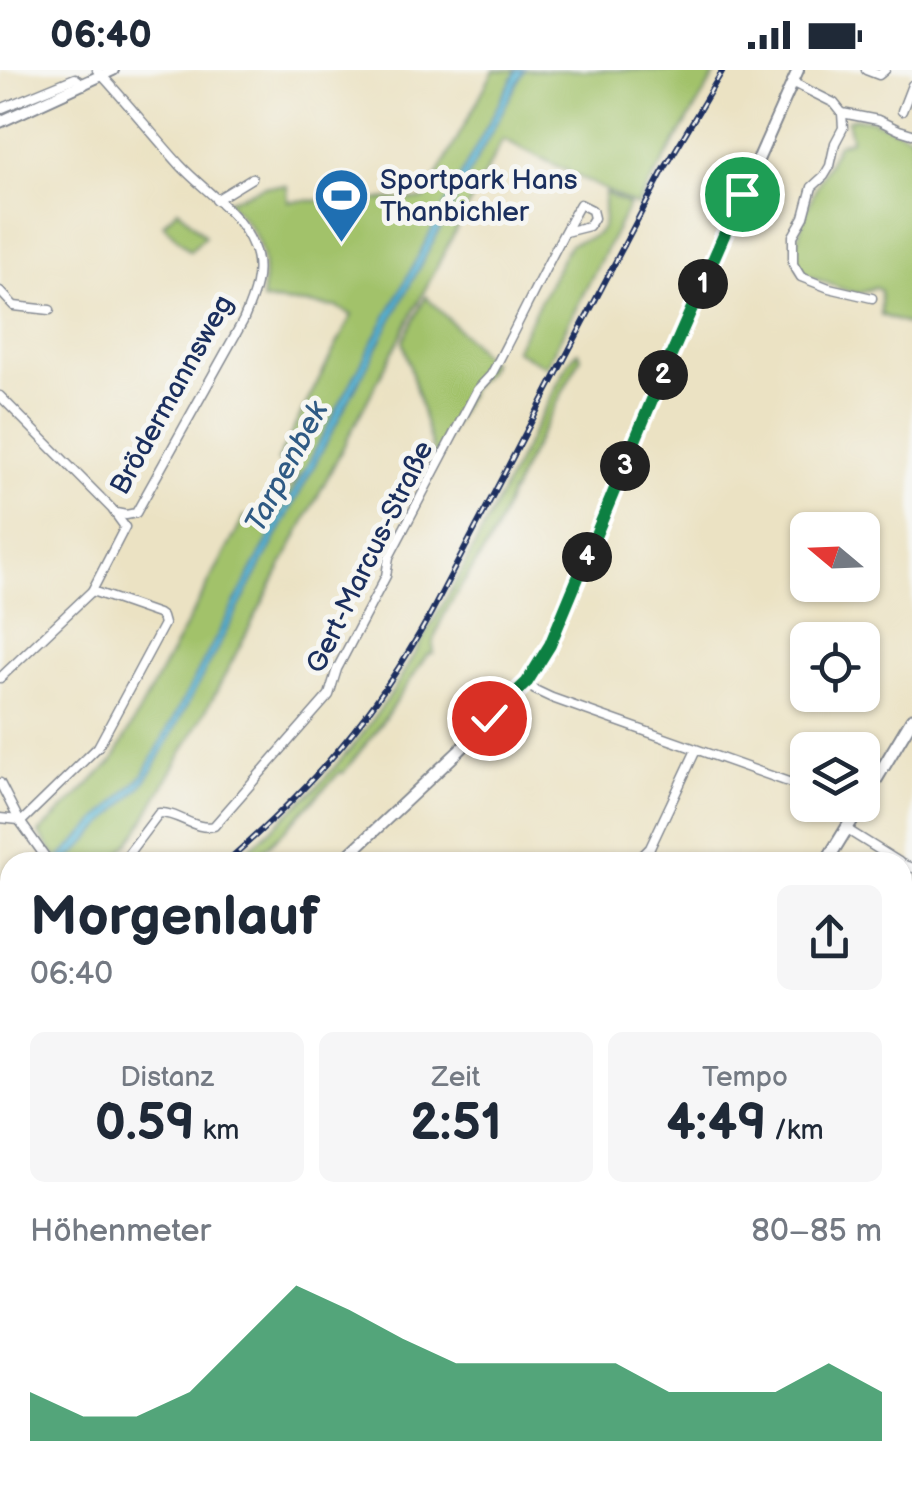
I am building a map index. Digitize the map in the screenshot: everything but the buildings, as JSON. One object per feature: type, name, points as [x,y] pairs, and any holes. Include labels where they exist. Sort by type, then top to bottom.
[{"type":"main road","points":[[352,852],[527,682],[550,645],[656,390],[798,70]]},
{"type":"main road","points":[[0,122],[84,85],[104,72]]},
{"type":"main road","points":[[880,770],[912,719]]},
{"type":"main road","points":[[832,852],[850,822]]},
{"type":"street","points":[[866,70],[879,74],[885,70]]},
{"type":"street","name":"Brödermannsweg","points":[[104,72],[183,168],[242,225],[254,247],[257,270],[254,294],[243,322],[136,513],[116,513]]},
{"type":"street","points":[[0,109],[75,78],[84,85]]},
{"type":"street","points":[[792,82],[834,103],[842,113],[843,128],[830,166],[812,187],[794,236],[793,264],[801,277],[872,298]]},
{"type":"street","points":[[902,111],[912,85]]},
{"type":"street","points":[[842,113],[878,120],[912,134]]},
{"type":"street","points":[[216,200],[252,178]]},
{"type":"street","name":"Gert-Marcus-Straße","points":[[129,852],[158,813],[166,812],[203,828],[214,826],[329,695],[337,669],[384,580],[390,556],[565,232]]},
{"type":"street","points":[[0,291],[14,306],[50,310]]},
{"type":"street","points":[[0,396],[116,513]]},
{"type":"street","name":"Brödermannsweg","points":[[0,678],[92,591],[125,532],[124,522],[116,513]]},
{"type":"street","points":[[20,821],[98,747],[164,624],[158,614],[92,591]]},
{"type":"street","points":[[527,682],[552,698],[790,783]]},
{"type":"street","points":[[646,852],[696,750]]},
{"type":"street","points":[[0,784],[42,852]]},
{"type":"street","points":[[0,818],[20,821]]},
{"type":"street","points":[[846,829],[883,852]]},
{"type":"green space","points":[[494,70],[718,70],[637,206],[503,139],[215,694],[138,831],[121,852],[53,852],[39,833],[112,762],[245,516],[270,525],[297,475],[291,467],[277,461],[352,315],[337,307],[262,300],[264,269],[259,246],[248,225],[227,201],[265,186],[287,186],[288,201],[425,199]]},
{"type":"green space","points":[[848,120],[871,120],[912,136],[912,326],[881,315],[881,291],[875,287],[860,293],[846,291],[805,274],[796,260],[807,208],[838,144],[851,140]]},
{"type":"green space","points":[[605,193],[629,205],[546,366],[515,350],[569,245],[600,231]]},
{"type":"green space","points":[[178,209],[205,236],[190,251],[163,224]]},
{"type":"green space","points":[[426,296],[491,363],[474,384],[435,459],[403,341]]},
{"type":"green space","points":[[578,351],[581,357],[511,492],[493,536],[438,627],[434,653],[427,655],[343,773],[261,852],[246,852],[315,789],[358,740],[393,691],[461,572]]},
{"type":"water","points":[[517,70],[524,70],[152,771],[77,852],[66,852],[144,774]]},
{"type":"railway","points":[[237,852],[288,805],[340,747],[409,650],[662,173],[723,70]]},
{"type":"place","name":"Sportpark Hans Thanbichler","points":[[341,245]]},
{"type":"route","points":[[489,718],[527,682],[550,645],[742,194]]},
{"type":"water label","name":"Tarpenbek","points":[[287,467]]}]
